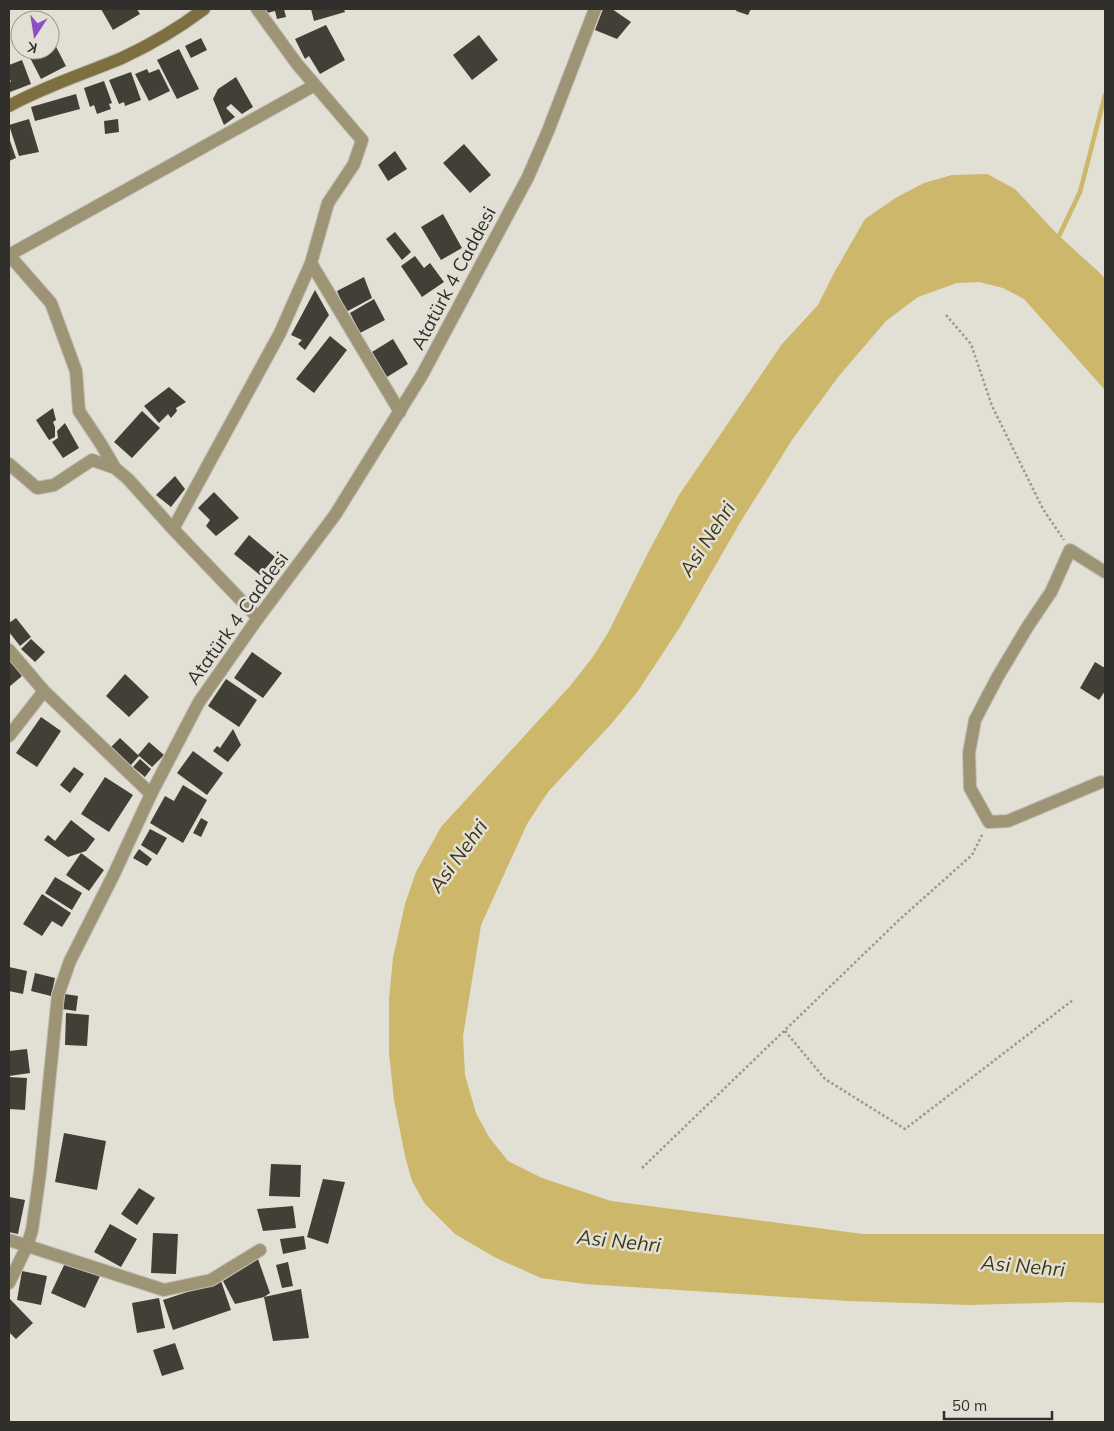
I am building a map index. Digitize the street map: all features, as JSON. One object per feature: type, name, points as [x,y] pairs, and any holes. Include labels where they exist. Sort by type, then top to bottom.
[{"type":"main road","points":[[9,106],[29,94],[122,57],[149,44],[204,9]]},
{"type":"street","points":[[173,529],[280,334],[311,263],[328,203],[354,164],[362,140],[297,64],[257,9]]},
{"type":"street","name":"Atatürk 4 Caddesi","points":[[9,1283],[27,1246],[32,1230],[39,1181],[58,995],[70,961],[114,874],[151,794],[199,702],[258,618],[335,515],[400,412],[431,358],[528,177],[595,9]]},
{"type":"street","points":[[258,618],[128,479],[115,468],[79,411],[76,371],[51,303],[9,255],[315,85]]},
{"type":"street","points":[[311,263],[400,412]]},
{"type":"street","points":[[9,464],[37,488],[54,485],[92,460],[115,468]]},
{"type":"street","points":[[1101,782],[1008,821],[989,822],[970,788],[968,753],[975,720],[997,678],[1051,592],[1070,550],[1105,572]]},
{"type":"street","points":[[9,650],[44,691],[151,794]]},
{"type":"street","points":[[9,736],[44,691]]},
{"type":"street","points":[[9,1240],[164,1290],[211,1280],[260,1250]]},
{"type":"path","points":[[946,315],[971,344],[992,406],[1011,446],[1043,509],[1070,550]]},
{"type":"path","points":[[642,1168],[899,920],[972,855],[989,822]]},
{"type":"path","points":[[784,1031],[825,1079],[905,1128],[1073,1000]]},
{"type":"water","name":"Asi Nehri","points":[[987,174],[1015,189],[1059,236],[1105,279],[1105,390],[1024,299],[1003,288],[979,282],[957,283],[918,297],[886,321],[838,377],[792,440],[741,521],[680,627],[638,691],[612,723],[548,792],[527,824],[481,925],[463,1036],[465,1075],[476,1113],[489,1137],[508,1161],[542,1178],[611,1201],[863,1234],[1105,1234],[1105,1303],[1071,1302],[970,1305],[849,1301],[585,1284],[541,1278],[496,1258],[455,1234],[425,1204],[412,1181],[394,1100],[389,1053],[389,999],[393,958],[405,904],[416,872],[441,827],[570,686],[592,658],[608,633],[679,495],[782,344],[818,305],[865,219],[897,197],[924,183],[952,175]]},
{"type":"building","points":[[101,9],[137,9],[140,14],[113,30]]},
{"type":"building","points":[[266,9],[284,9],[286,17],[277,19],[275,11],[267,13]]},
{"type":"building","points":[[311,9],[344,9],[345,12],[314,21]]},
{"type":"building","points":[[603,9],[612,9],[631,22],[617,39],[595,30]]},
{"type":"building","points":[[737,9],[751,9],[748,15],[736,11]]},
{"type":"building","points":[[326,25],[345,60],[320,74],[309,56],[305,59],[295,39]]},
{"type":"building","points":[[479,35],[498,60],[472,80],[453,55]]},
{"type":"building","points":[[201,38],[207,50],[191,58],[185,46]]},
{"type":"building","points":[[179,49],[199,89],[177,99],[157,60]]},
{"type":"building","points":[[60,54],[66,66],[41,79],[31,60],[60,60]]},
{"type":"building","points":[[22,60],[31,84],[10,92],[9,65]]},
{"type":"building","points":[[147,69],[149,73],[159,69],[170,91],[149,101],[135,74]]},
{"type":"building","points":[[131,72],[141,100],[125,106],[124,102],[119,104],[109,80]]},
{"type":"building","points":[[236,77],[253,107],[242,114],[231,104],[226,108],[235,117],[224,125],[213,99],[218,89]]},
{"type":"building","points":[[104,81],[112,103],[109,104],[111,109],[97,114],[94,105],[90,107],[84,88]]},
{"type":"building","points":[[76,94],[80,109],[35,121],[31,107]]},
{"type":"building","points":[[29,119],[39,152],[19,156],[9,125]]},
{"type":"building","points":[[118,119],[119,132],[105,134],[104,121]]},
{"type":"building","points":[[9,138],[16,158],[9,161]]},
{"type":"building","points":[[464,144],[491,175],[470,193],[443,163]]},
{"type":"building","points":[[395,151],[407,169],[388,181],[378,165]]},
{"type":"building","points":[[443,214],[462,248],[441,260],[421,227]]},
{"type":"building","points":[[395,232],[411,252],[402,260],[386,239]]},
{"type":"building","points":[[415,256],[424,268],[430,263],[444,282],[422,297],[401,266]]},
{"type":"building","points":[[364,277],[372,298],[346,312],[337,291]]},
{"type":"building","points":[[315,290],[329,315],[305,350],[298,344],[302,340],[291,335]]},
{"type":"building","points":[[374,299],[385,320],[360,333],[350,313]]},
{"type":"building","points":[[330,336],[347,350],[314,393],[296,379]]},
{"type":"building","points":[[393,339],[408,364],[387,377],[372,352]]},
{"type":"building","points":[[169,387],[186,402],[176,408],[177,411],[171,418],[168,414],[159,423],[144,406]]},
{"type":"building","points":[[53,408],[56,420],[53,422],[55,437],[49,440],[36,420]]},
{"type":"building","points":[[142,411],[160,428],[132,458],[114,442]]},
{"type":"building","points":[[65,423],[79,448],[63,458],[52,442],[58,438],[57,431]]},
{"type":"building","points":[[175,476],[185,489],[171,507],[156,495]]},
{"type":"building","points":[[214,492],[239,518],[216,536],[206,526],[210,520],[198,508]]},
{"type":"building","points":[[249,535],[275,557],[260,575],[234,554]]},
{"type":"building","points":[[16,618],[31,637],[20,646],[9,632],[9,623]]},
{"type":"building","points":[[31,639],[45,652],[35,662],[21,649]]},
{"type":"building","points":[[252,652],[282,673],[263,698],[234,678]]},
{"type":"building","points":[[9,659],[22,676],[9,687]]},
{"type":"building","points":[[1095,662],[1105,668],[1105,691],[1099,700],[1080,688]]},
{"type":"building","points":[[125,674],[149,697],[129,717],[106,696]]},
{"type":"building","points":[[226,679],[257,700],[239,727],[208,706]]},
{"type":"building","points":[[41,717],[61,731],[37,767],[16,753]]},
{"type":"building","points":[[233,729],[241,745],[228,762],[213,751],[217,746],[220,748]]},
{"type":"building","points":[[120,738],[139,756],[130,766],[111,747]]},
{"type":"building","points":[[149,742],[164,755],[152,767],[138,755]]},
{"type":"building","points":[[193,751],[223,773],[207,795],[177,773]]},
{"type":"building","points":[[140,759],[151,769],[145,777],[133,767]]},
{"type":"building","points":[[74,767],[84,774],[70,793],[60,785]]},
{"type":"building","points":[[105,777],[133,795],[109,832],[81,814]]},
{"type":"building","points":[[183,785],[207,800],[183,843],[150,823],[165,796],[174,801]]},
{"type":"building","points":[[201,818],[208,822],[201,837],[193,833]]},
{"type":"building","points":[[71,820],[95,839],[86,851],[68,857],[44,840],[48,835],[55,841]]},
{"type":"building","points":[[150,829],[167,838],[157,855],[141,845]]},
{"type":"building","points":[[139,849],[152,859],[147,866],[133,858]]},
{"type":"building","points":[[81,853],[104,870],[89,891],[66,875]]},
{"type":"building","points":[[55,877],[82,893],[72,910],[45,893]]},
{"type":"building","points":[[42,894],[71,913],[62,927],[52,921],[42,936],[23,924]]},
{"type":"building","points":[[9,967],[27,971],[23,994],[9,991]]},
{"type":"building","points":[[35,973],[55,978],[51,996],[31,991]]},
{"type":"building","points":[[65,994],[78,996],[76,1011],[63,1009]]},
{"type":"building","points":[[66,1013],[89,1015],[87,1046],[65,1045]]},
{"type":"building","points":[[27,1049],[30,1073],[9,1076],[9,1051]]},
{"type":"building","points":[[9,1077],[27,1078],[25,1110],[9,1109]]},
{"type":"building","points":[[64,1133],[106,1141],[97,1190],[55,1182]]},
{"type":"building","points":[[271,1164],[301,1165],[300,1197],[269,1196]]},
{"type":"building","points":[[323,1179],[345,1182],[328,1244],[307,1237]]},
{"type":"building","points":[[139,1188],[155,1198],[137,1225],[121,1214]]},
{"type":"building","points":[[9,1197],[25,1200],[18,1234],[9,1232]]},
{"type":"building","points":[[293,1206],[296,1228],[263,1231],[257,1209]]},
{"type":"building","points":[[110,1224],[137,1239],[121,1267],[94,1252]]},
{"type":"building","points":[[153,1233],[178,1234],[176,1274],[151,1273]]},
{"type":"building","points":[[304,1236],[306,1249],[283,1254],[280,1239]]},
{"type":"building","points":[[258,1259],[270,1293],[264,1297],[235,1304],[223,1281]]},
{"type":"building","points":[[66,1261],[100,1276],[85,1308],[51,1293]]},
{"type":"building","points":[[288,1262],[293,1286],[282,1288],[276,1265]]},
{"type":"building","points":[[22,1271],[47,1276],[41,1305],[17,1300]]},
{"type":"building","points":[[221,1281],[231,1310],[173,1330],[163,1300]]},
{"type":"building","points":[[301,1289],[309,1338],[273,1341],[264,1297]]},
{"type":"building","points":[[9,1298],[33,1323],[16,1339],[9,1332]]},
{"type":"building","points":[[159,1298],[165,1328],[137,1333],[132,1303]]},
{"type":"building","points":[[175,1343],[184,1369],[162,1376],[153,1350]]},
{"type":"waterway","points":[[1059,236],[1080,192],[1105,95]]}]
